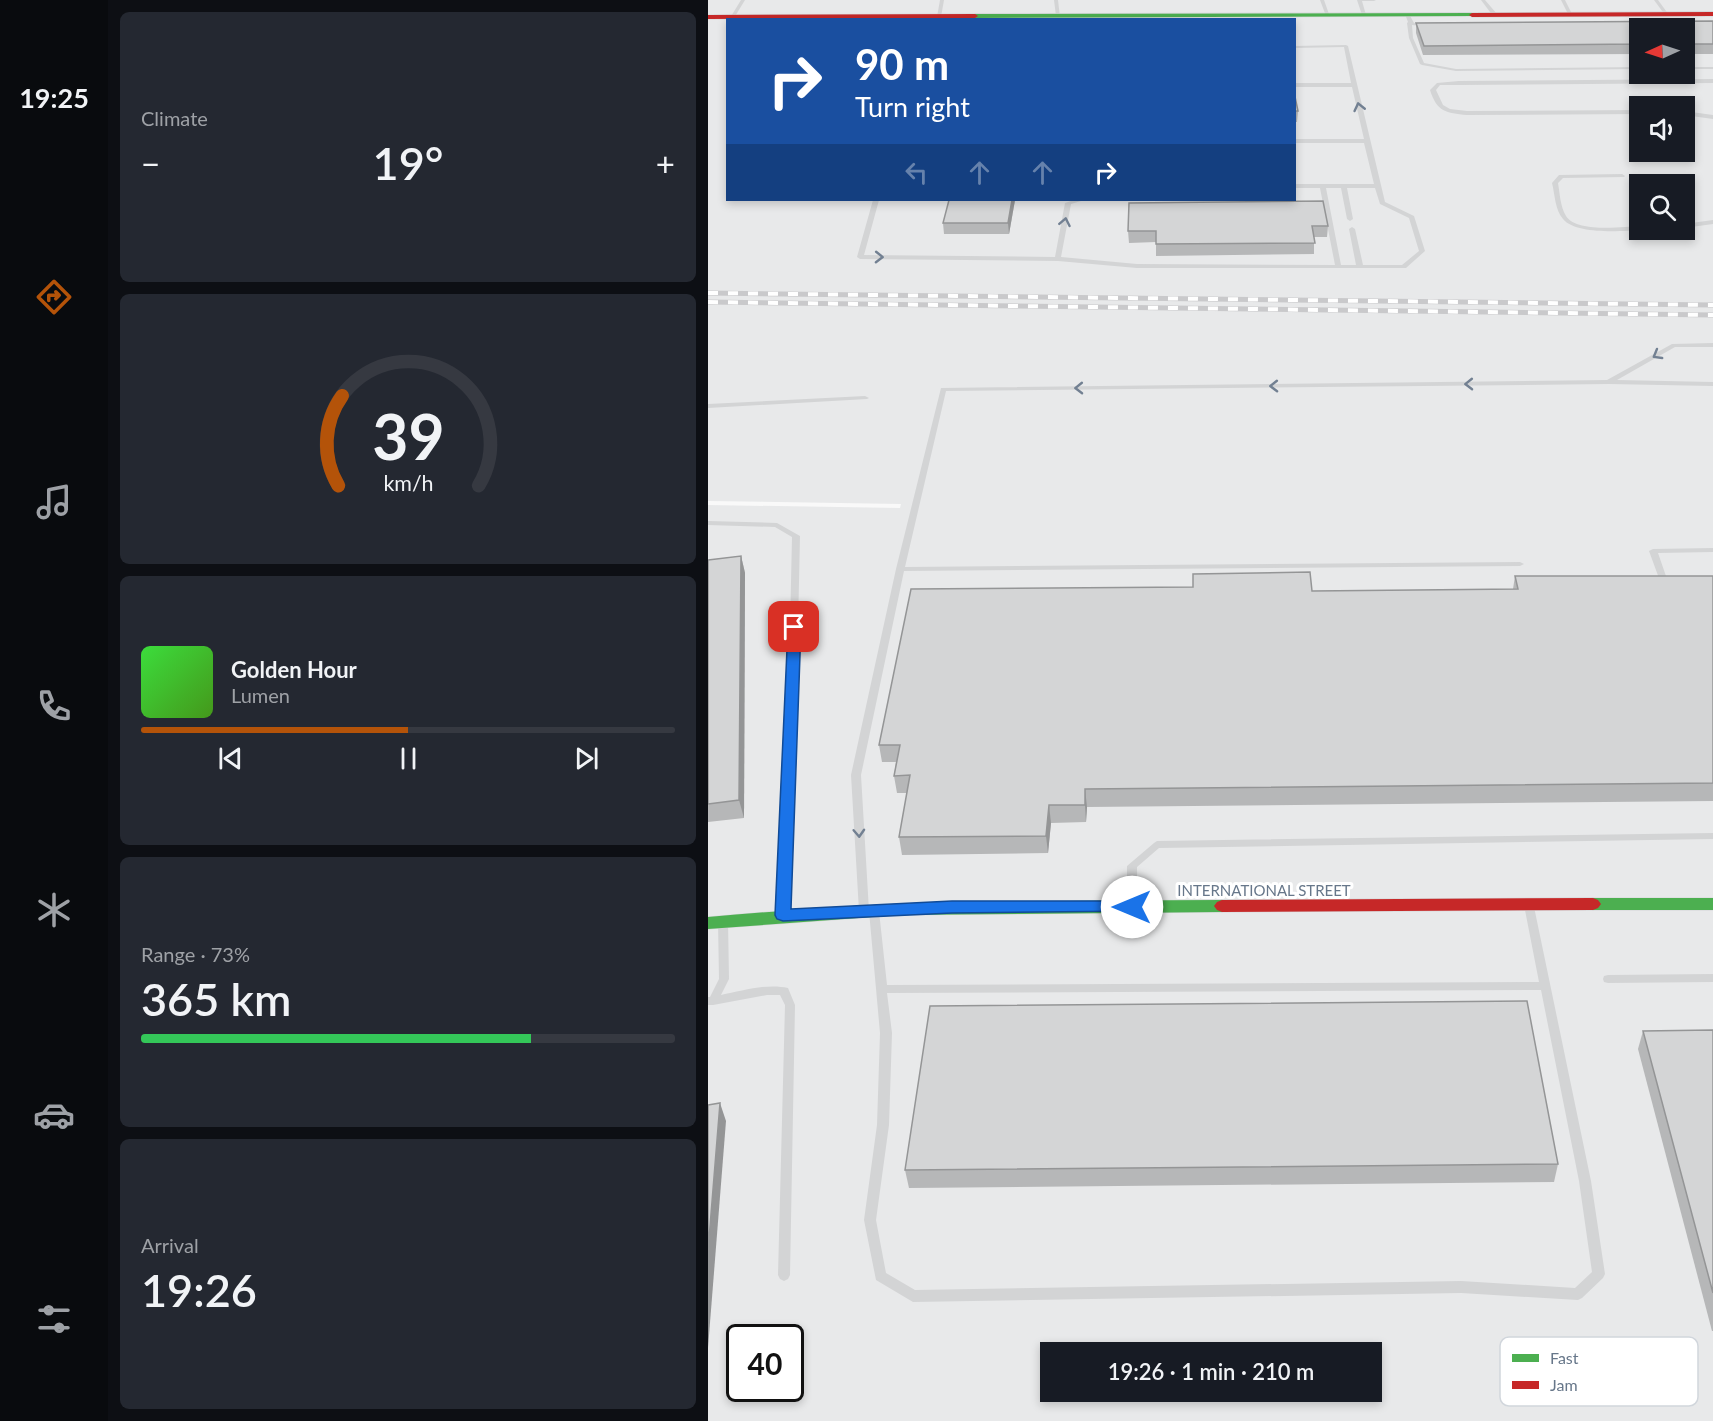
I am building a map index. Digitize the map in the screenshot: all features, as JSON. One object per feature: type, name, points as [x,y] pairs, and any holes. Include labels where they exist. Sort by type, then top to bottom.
[{"type":"street","points":[[708,18],[939,16],[1151,18],[1364,15],[1408,19],[1495,15],[1667,14],[1693,17],[1713,14]]},
{"type":"street","name":"INTERNATIONAL STREET","points":[[708,923],[783,915],[952,907],[1529,905],[1712,908]]},
{"type":"lane","points":[[732,17],[743,0]]},
{"type":"lane","points":[[939,16],[942,0]]},
{"type":"lane","points":[[1056,0],[1058,16]]},
{"type":"lane","points":[[1322,0],[1328,15]]},
{"type":"lane","points":[[1364,15],[1359,0],[1374,0]]},
{"type":"lane","points":[[1483,0],[1495,15]]},
{"type":"lane","points":[[1563,0],[1571,15]]},
{"type":"lane","points":[[1656,0],[1667,14]]},
{"type":"lane","points":[[1408,19],[1417,26],[1433,26]]},
{"type":"lane","points":[[1408,19],[1411,38],[1422,64],[1431,67],[1456,70],[1629,69]]},
{"type":"lane","points":[[876,201],[860,257],[1058,259],[1137,266],[1404,267],[1422,250],[1412,217],[1382,203],[1346,46],[1296,47]]},
{"type":"lane","points":[[1695,68],[1713,68]]},
{"type":"lane","points":[[1629,112],[1467,114],[1446,111],[1436,103],[1433,90],[1439,84],[1460,83],[1713,81]]},
{"type":"lane","points":[[1296,85],[1354,85]]},
{"type":"lane","points":[[1695,115],[1713,117]]},
{"type":"lane","points":[[1296,141],[1367,141]]},
{"type":"lane","points":[[1622,176],[1561,176],[1555,183],[1562,213],[1569,222],[1587,227],[1629,228]]},
{"type":"lane","points":[[1296,186],[1377,186]]},
{"type":"lane","points":[[1323,186],[1338,267]]},
{"type":"lane","points":[[1344,186],[1350,219]]},
{"type":"lane","points":[[1058,259],[1068,201]]},
{"type":"lane","points":[[1695,224],[1713,222]]},
{"type":"lane","points":[[1352,229],[1360,267]]},
{"type":"lane","points":[[1608,382],[1674,345],[1713,345]]},
{"type":"lane","points":[[1529,905],[1585,1181],[1599,1274],[1578,1294],[1461,1287],[913,1296],[880,1276],[870,1220],[884,1125],[885,1033],[869,911],[856,775],[900,569],[943,389],[1608,382],[1713,384]]},
{"type":"lane","points":[[708,406],[865,398]]},
{"type":"lane","points":[[708,523],[777,525],[796,536],[794,673],[783,915]]},
{"type":"lane","points":[[1684,581],[1664,582],[1653,551],[1713,550]]},
{"type":"lane","points":[[900,569],[1520,564]]},
{"type":"lane","points":[[1132,907],[1132,866],[1157,845],[1713,836]]},
{"type":"lane","points":[[711,1001],[724,979],[723,921]]},
{"type":"lane","points":[[1608,980],[1713,978]]},
{"type":"lane","points":[[881,989],[1545,986]]},
{"type":"lane","points":[[711,1001],[767,991],[784,991],[790,1005],[784,1275]]},
{"type":"shaded area","points":[[708,0],[1713,0],[1713,1421],[708,1421],[708,505],[900,508],[901,504],[708,501]]},
{"type":"building","points":[[1695,21],[1713,21],[1713,44],[1695,44]]},
{"type":"building","points":[[1629,22],[1629,44],[1424,46],[1416,23]]},
{"type":"building","points":[[949,201],[1012,201],[1008,223],[943,223]]},
{"type":"building","points":[[1323,201],[1328,226],[1312,226],[1315,243],[1156,244],[1156,231],[1128,231],[1129,203]]},
{"type":"building","points":[[741,556],[739,800],[708,804],[708,560]]},
{"type":"building","points":[[1310,572],[1312,591],[1518,589],[1515,576],[1713,576],[1713,783],[1085,789],[1085,805],[1049,805],[1046,836],[899,837],[910,775],[894,776],[900,745],[879,745],[911,589],[1193,587],[1193,574]]},
{"type":"building","points":[[1527,1001],[1558,1164],[905,1170],[930,1006]]},
{"type":"building","points":[[1713,1030],[1713,1293],[1643,1031]]},
{"type":"building","points":[[720,1103],[708,1251],[708,1105]]},
{"type":"railway","points":[[708,293],[1713,305]]},
{"type":"railway","points":[[708,302],[1713,315]]},
{"type":"traffic: fast","points":[[975,16],[1472,15]]},
{"type":"traffic: fast","points":[[1593,904],[1713,904]]},
{"type":"traffic: fast","points":[[708,923],[836,912],[1029,907],[1222,906]]},
{"type":"traffic: jam","points":[[1472,15],[1713,14]]},
{"type":"traffic: jam","points":[[708,17],[975,16]]},
{"type":"traffic: jam","points":[[1222,906],[1593,904]]},
{"type":"route","points":[[794,627],[783,915],[952,907],[1132,907]]}]
